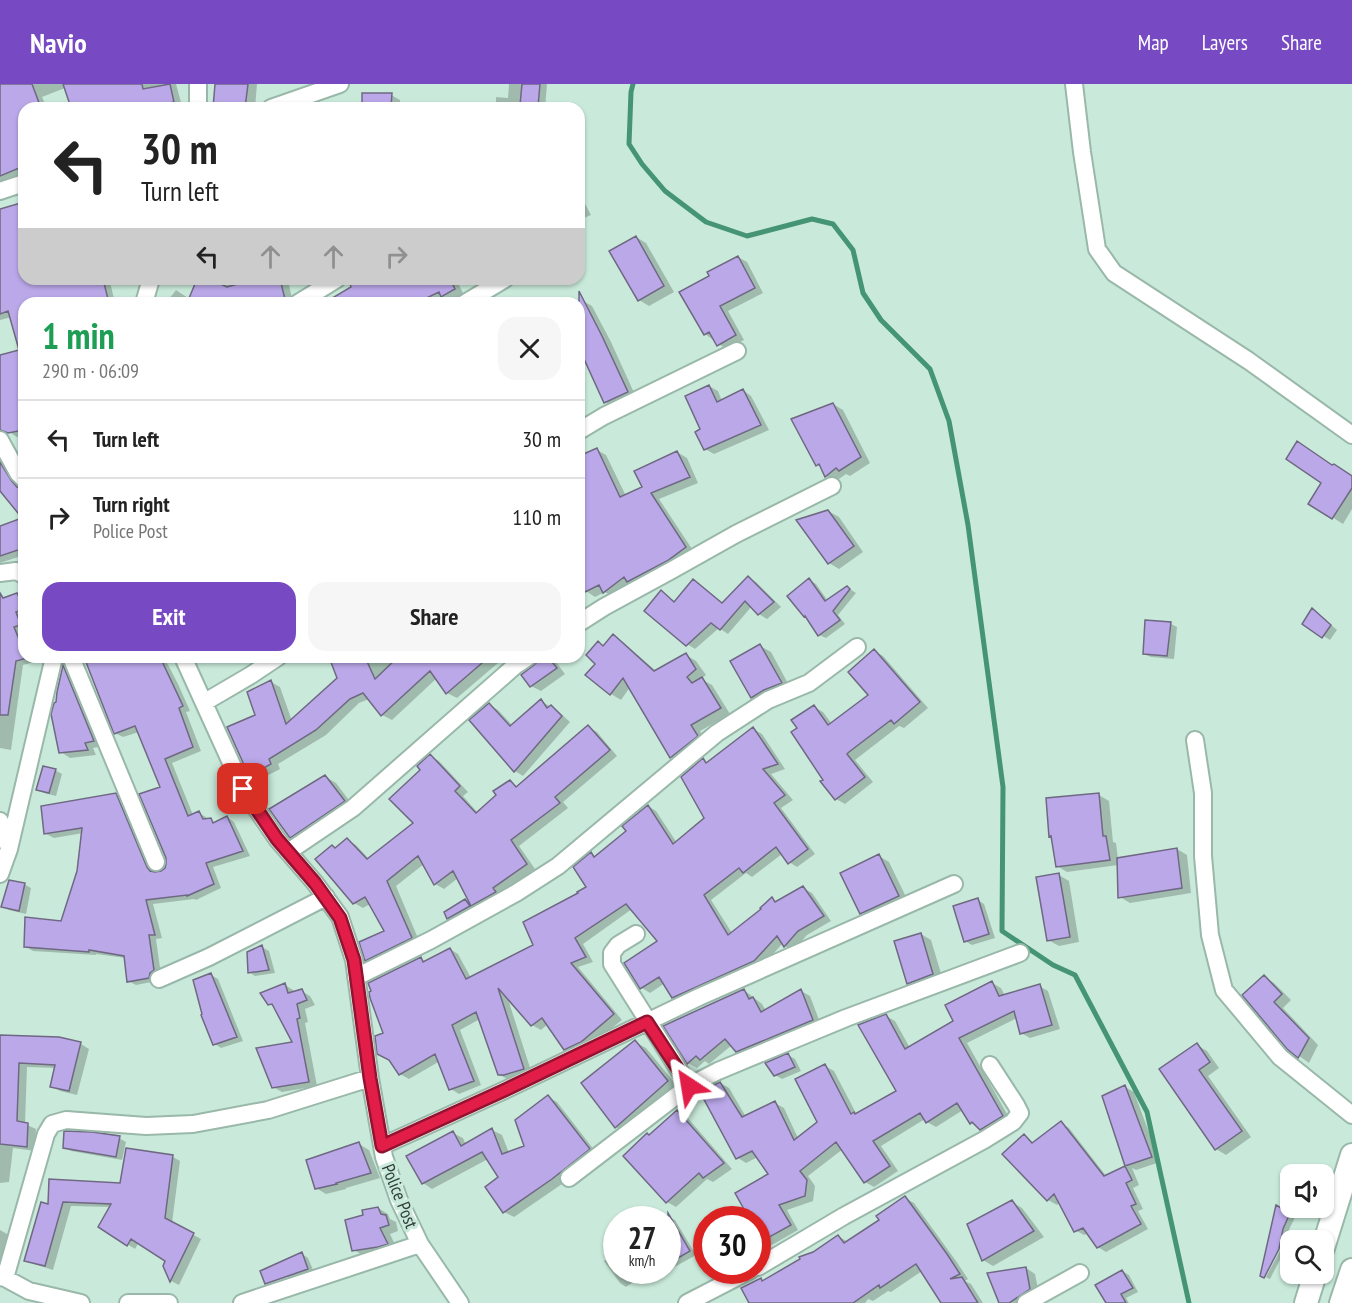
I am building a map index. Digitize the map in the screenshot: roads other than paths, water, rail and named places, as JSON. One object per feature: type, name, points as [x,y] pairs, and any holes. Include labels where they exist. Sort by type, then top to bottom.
[{"type":"main road","points":[[1329,1230],[1352,1155]]},
{"type":"main road","points":[[1341,1303],[1352,1270]]},
{"type":"main road","points":[[1306,1303],[1312,1284]]},
{"type":"street","points":[[198,84],[198,102]]},
{"type":"street","points":[[288,102],[340,84]]},
{"type":"street","points":[[1074,84],[1097,249],[1114,273],[1249,361],[1352,435]]},
{"type":"street","points":[[0,191],[18,185]]},
{"type":"street","points":[[308,297],[327,285]]},
{"type":"street","points":[[475,297],[495,285]]},
{"type":"street","points":[[585,427],[737,351]]},
{"type":"street","points":[[0,440],[18,473]]},
{"type":"street","points":[[585,619],[736,534],[832,486]]},
{"type":"street","points":[[0,573],[18,572]]},
{"type":"street","points":[[356,977],[431,940],[516,893],[558,866],[717,732],[768,700],[809,682],[857,647]]},
{"type":"street","points":[[0,874],[9,849],[53,663]]},
{"type":"street","points":[[73,663],[156,862]]},
{"type":"street","name":"Police Post","points":[[186,663],[243,789],[277,839],[326,897],[340,918],[354,960],[370,1078],[384,1157],[399,1200],[420,1244],[460,1303]]},
{"type":"street","points":[[205,702],[269,663]]},
{"type":"street","points":[[288,852],[353,808],[518,663]]},
{"type":"street","points":[[1195,740],[1203,793],[1203,856],[1210,935],[1224,990],[1280,1057],[1352,1115]]},
{"type":"street","points":[[0,821],[9,849]]},
{"type":"street","points":[[382,1146],[699,997],[954,884]]},
{"type":"street","points":[[159,979],[208,957],[326,897]]},
{"type":"street","points":[[636,934],[618,945],[612,953],[612,964],[689,1086]]},
{"type":"street","points":[[569,1178],[689,1086],[718,1071],[846,1018],[1020,953]]},
{"type":"street","points":[[771,1259],[1013,1122],[1020,1113],[990,1065]]},
{"type":"street","points":[[81,1303],[29,1290],[2,1278],[46,1134],[52,1125],[66,1120],[146,1126],[193,1124],[268,1110],[370,1078]]},
{"type":"street","points":[[242,1303],[420,1244]]},
{"type":"street","points":[[1026,1303],[1080,1273]]},
{"type":"street","points":[[687,1303],[724,1284]]},
{"type":"street","points":[[128,1303],[169,1303]]},
{"type":"waterway","points":[[633,84],[629,144],[642,164],[665,191],[706,222],[747,236],[812,219],[833,224],[853,250],[863,293],[881,320],[930,369],[949,421],[968,525],[1003,787],[1002,931],[1053,965],[1075,975],[1147,1112],[1189,1303]]}]
